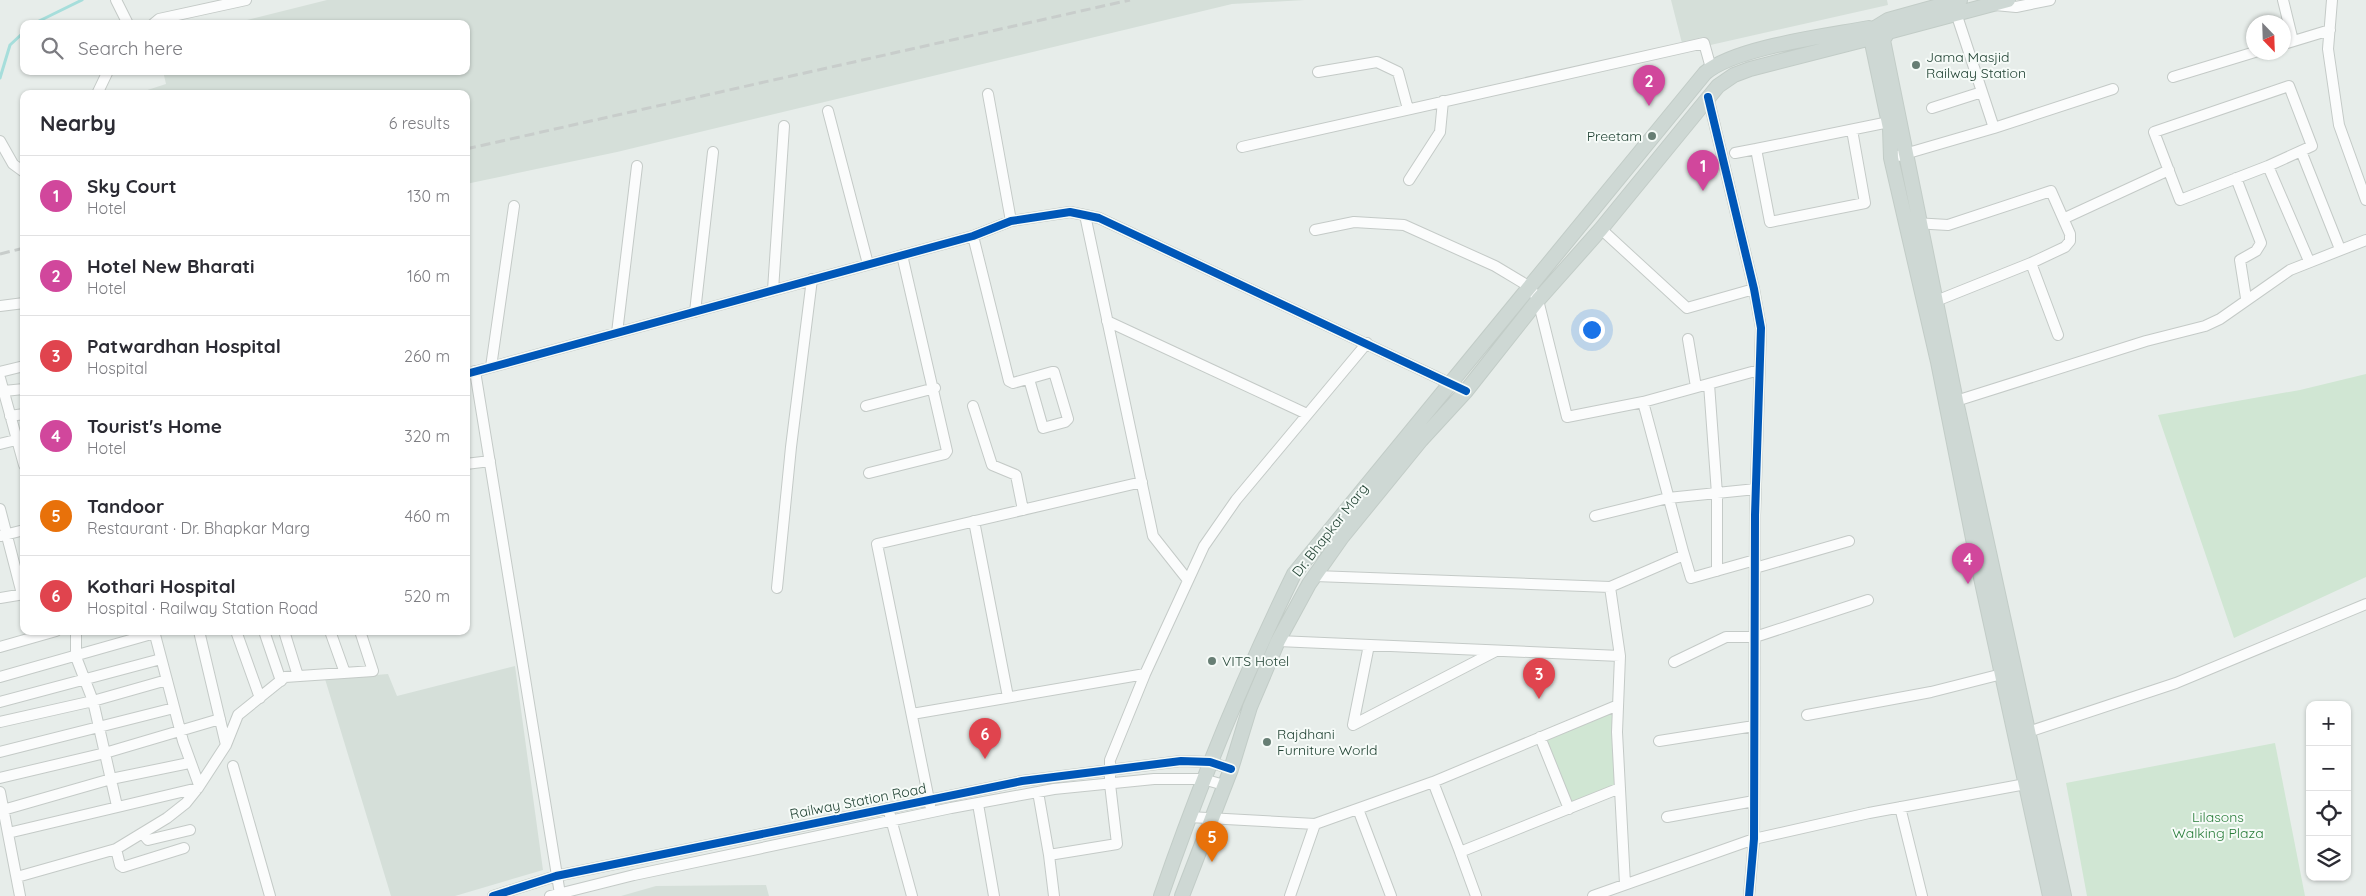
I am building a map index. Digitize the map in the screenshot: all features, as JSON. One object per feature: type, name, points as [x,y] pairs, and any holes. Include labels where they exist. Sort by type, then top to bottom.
[{"type":"main road","points":[[1712,68],[1746,53],[1879,35],[1958,6],[1992,4],[2008,0]]},
{"type":"main road","points":[[1879,35],[1889,122],[1891,158],[1906,221],[1956,401],[1972,504]]},
{"type":"main road","points":[[1879,35],[1920,224],[1930,303],[1972,504],[2003,648],[2028,732],[2033,783],[2050,896]]},
{"type":"main road","name":"Dr. Bhapkar Marg","points":[[1182,896],[1231,769],[1250,707],[1278,641],[1315,576],[1342,537],[1415,448],[1466,391],[1538,300],[1601,229],[1708,97],[1726,80],[1750,69],[1879,35]]},
{"type":"main road","name":"Dr. Bhapkar Marg","points":[[1161,896],[1188,817],[1210,762],[1266,631],[1294,574],[1450,382],[1712,68]]},
{"type":"main road","points":[[2003,648],[2002,674],[2064,896]]},
{"type":"street","points":[[116,0],[126,20]]},
{"type":"street","points":[[158,20],[246,0]]},
{"type":"street","points":[[1992,4],[2016,7],[2050,0]]},
{"type":"street","points":[[2283,0],[2285,15]]},
{"type":"street","points":[[2332,0],[2328,49],[2338,125],[2366,200]]},
{"type":"street","points":[[1958,6],[1994,128]]},
{"type":"street","points":[[2291,41],[2330,30]]},
{"type":"street","points":[[1242,147],[1704,43],[1712,68]]},
{"type":"street","points":[[2173,77],[2246,54]]},
{"type":"street","points":[[1318,72],[1377,62],[1398,72],[1408,109]]},
{"type":"street","points":[[99,90],[106,75]]},
{"type":"street","points":[[2289,86],[2312,146],[2268,166],[2180,200],[2154,132],[2289,86]]},
{"type":"street","points":[[1891,158],[2113,90]]},
{"type":"street","points":[[1932,108],[1982,92]]},
{"type":"street","points":[[988,94],[1011,221]]},
{"type":"street","points":[[1708,97],[1754,289],[1760,328],[1755,564],[1754,839],[1749,896]]},
{"type":"street","points":[[1409,180],[1440,132],[1443,101]]},
{"type":"street","points":[[828,111],[868,264]]},
{"type":"street","points":[[1735,153],[1889,122]]},
{"type":"street","points":[[773,290],[784,126]]},
{"type":"street","points":[[1756,150],[1770,222],[1865,203],[1852,130]]},
{"type":"street","points":[[0,141],[13,164],[20,169]]},
{"type":"street","points":[[2301,151],[2340,249]]},
{"type":"street","points":[[695,312],[713,152]]},
{"type":"street","points":[[617,333],[637,166]]},
{"type":"street","points":[[2268,166],[2309,261]]},
{"type":"street","points":[[2064,218],[2169,170]]},
{"type":"street","points":[[2236,178],[2261,243],[2256,251],[2240,260],[2246,298]]},
{"type":"street","points":[[1906,221],[1920,224],[1948,225],[2050,191],[2053,192],[2070,234],[2070,241],[2065,247],[2032,263],[1930,303]]},
{"type":"street","points":[[491,367],[514,206]]},
{"type":"street","points":[[555,895],[556,876],[490,461],[471,372],[973,236],[1011,221],[1070,212],[1098,218],[1466,391]]},
{"type":"street","points":[[1085,215],[1153,536],[1187,579]]},
{"type":"street","points":[[1314,230],[1354,222],[1404,225],[1455,247],[1530,287],[1538,300],[1567,417],[1643,402],[1759,370]]},
{"type":"street","points":[[1601,229],[1687,308],[1754,289]]},
{"type":"street","points":[[973,236],[1009,381],[1013,383],[1054,372],[1068,419],[1066,422],[1043,428],[1029,379]]},
{"type":"street","points":[[1956,401],[2146,341],[2205,326],[2220,319],[2246,298],[2290,270],[2366,240]]},
{"type":"street","points":[[869,473],[945,454],[948,451],[935,388],[902,255]]},
{"type":"street","points":[[2032,263],[2058,335]]},
{"type":"street","points":[[777,588],[791,447],[812,280]]},
{"type":"street","points":[[0,306],[20,304]]},
{"type":"street","points":[[1107,321],[1307,414]]},
{"type":"street","points":[[1688,339],[1696,387]]},
{"type":"street","points":[[1049,855],[1118,844],[1110,784],[1110,760],[1187,579],[1204,546],[1236,500],[1367,343]]},
{"type":"street","points":[[0,372],[20,367]]},
{"type":"street","points":[[0,378],[10,416],[20,439],[0,444]]},
{"type":"street","points":[[1709,384],[1717,494],[1717,571]]},
{"type":"street","points":[[866,406],[935,388]]},
{"type":"street","points":[[4,391],[20,389]]},
{"type":"street","points":[[1315,576],[1610,586],[1684,555],[1643,402]]},
{"type":"street","points":[[973,406],[992,465],[1016,475],[1023,510]]},
{"type":"street","points":[[10,416],[20,415]]},
{"type":"street","points":[[470,464],[490,461]]},
{"type":"street","points":[[931,813],[876,544],[1142,482]]},
{"type":"street","points":[[1595,516],[1668,498],[1756,489]]},
{"type":"street","points":[[0,509],[3,536],[20,585]]},
{"type":"street","points":[[974,521],[1008,697]]},
{"type":"street","points":[[3,536],[20,531]]},
{"type":"street","points":[[1682,548],[1691,578],[1849,541]]},
{"type":"street","points":[[1610,586],[1620,656],[1618,705],[1625,884]]},
{"type":"street","points":[[0,598],[20,595]]},
{"type":"street","points":[[1674,662],[1726,637],[1755,637],[1868,600]]},
{"type":"street","points":[[2028,732],[2176,683],[2366,604]]},
{"type":"street","points":[[0,648],[43,635]]},
{"type":"street","points":[[76,635],[76,657],[93,701],[117,806]]},
{"type":"street","points":[[0,677],[76,657],[146,635]]},
{"type":"street","points":[[156,635],[189,763],[199,787]]},
{"type":"street","points":[[200,635],[226,745]]},
{"type":"street","points":[[237,635],[260,698]]},
{"type":"street","points":[[265,635],[281,681]]},
{"type":"street","points":[[285,635],[298,676]]},
{"type":"street","points":[[331,635],[344,673]]},
{"type":"street","points":[[17,877],[116,849],[143,834],[186,803],[199,787],[226,745],[238,715],[285,677],[373,671],[361,635]]},
{"type":"street","points":[[1278,641],[1620,656]]},
{"type":"street","points":[[1369,645],[1353,725],[1497,651]]},
{"type":"street","points":[[0,702],[84,681],[161,658]]},
{"type":"street","points":[[912,714],[1145,674]]},
{"type":"street","points":[[1807,715],[1931,692],[2002,674]]},
{"type":"street","points":[[0,722],[93,701],[167,680]]},
{"type":"street","points":[[1188,817],[1211,820],[1315,824],[1433,782],[1618,705]]},
{"type":"street","points":[[0,752],[174,708]]},
{"type":"street","points":[[0,778],[105,754],[220,719]]},
{"type":"street","points":[[1659,740],[1754,726]]},
{"type":"street","points":[[1540,737],[1569,809]]},
{"type":"street","name":"Railway Station Road","points":[[494,896],[556,876],[1022,781],[1181,761],[1210,762],[1231,769]]},
{"type":"street","points":[[4,810],[111,779],[189,763]]},
{"type":"street","points":[[233,766],[270,896]]},
{"type":"street","name":"Railway Station Road","points":[[555,895],[634,875],[1038,792],[1154,779],[1203,779],[1224,785]]},
{"type":"street","points":[[1433,782],[1464,863]]},
{"type":"street","points":[[1592,896],[1754,839],[1900,807],[2033,783]]},
{"type":"street","points":[[8,833],[199,787]]},
{"type":"street","points":[[1476,896],[1460,852],[1620,788]]},
{"type":"street","points":[[0,792],[20,896]]},
{"type":"street","points":[[1038,792],[1054,896]]},
{"type":"street","points":[[1667,817],[1754,801]]},
{"type":"street","points":[[978,804],[994,896]]},
{"type":"street","points":[[1900,807],[1922,896]]},
{"type":"street","points":[[888,808],[912,896]]},
{"type":"street","points":[[1358,809],[1391,896]]},
{"type":"street","points":[[1290,896],[1315,824]]},
{"type":"street","points":[[143,834],[148,840],[190,830]]},
{"type":"street","points":[[116,849],[120,865],[123,867],[184,848]]},
{"type":"shaded area","points":[[327,0],[1305,0],[1232,4],[617,152],[470,183],[470,90],[147,90],[166,84],[164,75],[470,75],[470,20],[247,20]]},
{"type":"shaded area","points":[[1671,0],[1887,0],[1888,5],[1684,51]]},
{"type":"shaded area","points":[[515,666],[543,870],[455,896],[391,896],[325,679],[388,674],[397,696]]},
{"type":"shaded area","points":[[766,885],[769,896],[621,896],[656,886]]},
{"type":"green space","points":[[2366,374],[2366,577],[2234,638],[2158,415],[2300,390]]},
{"type":"green space","points":[[1613,712],[1616,786],[1572,803],[1545,739]]},
{"type":"green space","name":"Lilasons Walking Plaza","points":[[2275,743],[2305,896],[2087,896],[2066,783]]},
{"type":"waterway","points":[[41,20],[82,0]]},
{"type":"waterway","points":[[0,78],[10,45],[20,36]]},
{"type":"railway","points":[[470,148],[1130,0]]},
{"type":"railway","points":[[0,254],[20,249]]},
{"type":"cycle path","points":[[1708,97],[1754,289],[1761,328],[1755,515],[1754,839],[1749,896]]},
{"type":"cycle path","points":[[470,373],[973,236],[1011,221],[1070,212],[1099,218],[1466,391]]},
{"type":"cycle path","points":[[493,896],[556,876],[1022,781],[1181,761],[1210,762],[1231,769]]},
{"type":"place","name":"Jama Masjid Railway Station","points":[[1916,65]]},
{"type":"place","name":"Hotel New Bharati","points":[[1649,106]]},
{"type":"place","name":"Preetam","points":[[1652,136]]},
{"type":"place","name":"Sky Court","points":[[1703,191]]},
{"type":"place","name":"Tourist's Home","points":[[1968,584]]},
{"type":"place","name":"VITS Hotel","points":[[1212,661]]},
{"type":"place","name":"Patwardhan Hospital","points":[[1539,699]]},
{"type":"place","name":"Rajdhani Furniture World","points":[[1267,742]]},
{"type":"place","name":"Kothari Hospital","points":[[985,759]]},
{"type":"place","name":"Tandoor","points":[[1212,862]]}]
